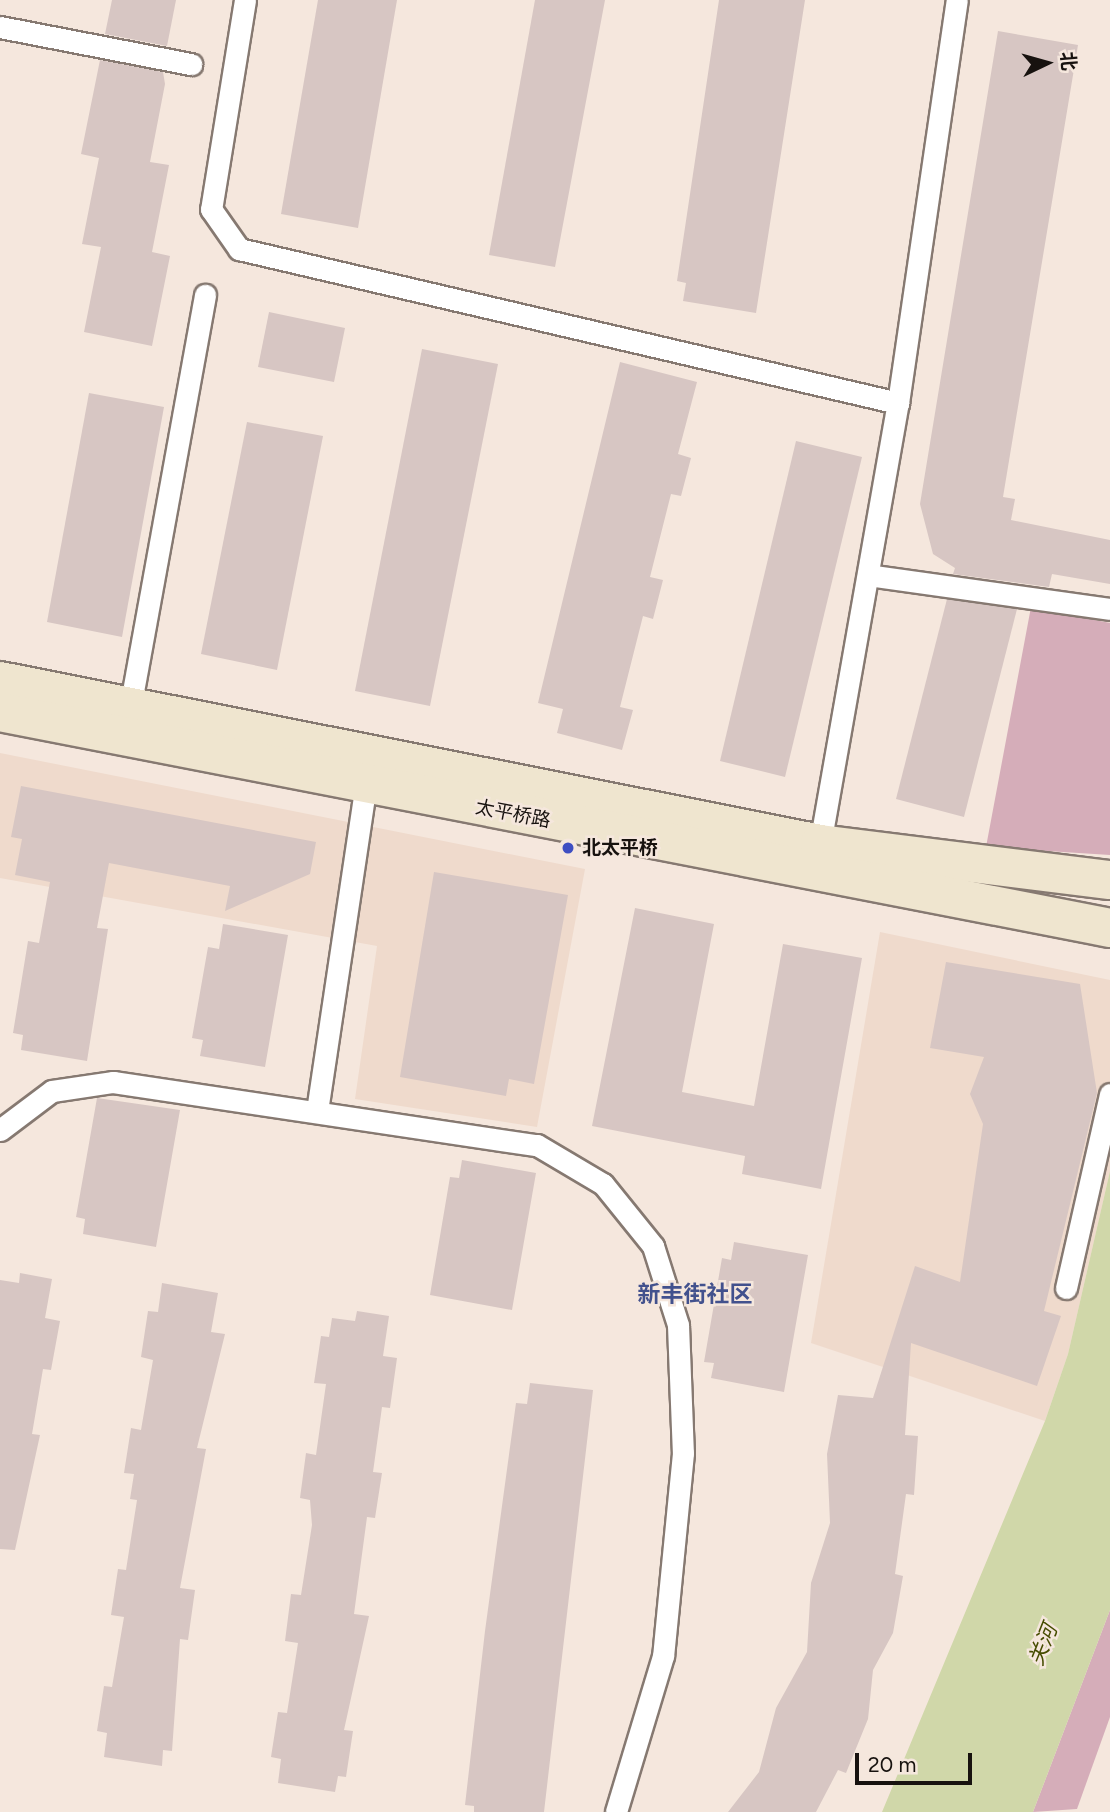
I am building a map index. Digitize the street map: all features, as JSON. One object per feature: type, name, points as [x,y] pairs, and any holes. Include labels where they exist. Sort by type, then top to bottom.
[{"type":"main road","points":[[0,681],[820,844],[1110,880]]},
{"type":"main road","name":"太平桥路","points":[[0,712],[1110,928]]},
{"type":"lane","points":[[245,0],[211,209],[239,249],[898,403]]},
{"type":"lane","points":[[820,844],[898,403],[957,0]]},
{"type":"lane","points":[[0,27],[191,64]]},
{"type":"lane","points":[[130,708],[205,295]]},
{"type":"lane","points":[[868,575],[1110,609]]},
{"type":"lane","points":[[317,1111],[366,785]]},
{"type":"lane","points":[[0,1130],[52,1091],[113,1082],[537,1144],[603,1184],[653,1246],[678,1325],[683,1453],[663,1656],[616,1812]]},
{"type":"lane","points":[[1066,1287],[1110,1094]]},
{"type":"shaded area","points":[[1031,607],[1110,623],[1110,855],[986,847]]},
{"type":"shaded area","points":[[0,753],[585,869],[537,1127],[355,1099],[377,946],[0,878]]},
{"type":"shaded area","points":[[880,932],[1110,980],[1110,1171],[1068,1354],[1045,1421],[811,1343]]},
{"type":"shaded area","points":[[1110,1610],[1110,1717],[1077,1809],[1033,1812]]},
{"type":"water","name":"关河","points":[[1110,1171],[1110,1610],[1033,1812],[882,1812],[1045,1421],[1068,1354]]},
{"type":"building","points":[[112,0],[176,0],[167,46],[105,34]]},
{"type":"building","points":[[318,0],[397,0],[358,228],[281,214]]},
{"type":"building","points":[[535,0],[605,0],[555,267],[489,255]]},
{"type":"building","points":[[719,0],[805,0],[756,313],[683,301],[686,283],[677,281]]},
{"type":"building","points":[[998,31],[1078,45],[1003,497],[1015,499],[1011,520],[1110,540],[1110,584],[1052,574],[1049,587],[953,574],[955,568],[933,554],[920,504]]},
{"type":"building","points":[[100,60],[163,72],[165,84],[150,162],[169,165],[152,252],[170,256],[152,346],[84,332],[101,247],[82,244],[99,158],[81,154]]},
{"type":"building","points":[[269,312],[345,328],[334,382],[258,367]]},
{"type":"building","points":[[422,349],[498,364],[430,706],[355,691]]},
{"type":"building","points":[[620,362],[697,382],[678,454],[691,458],[681,496],[671,494],[650,577],[663,580],[653,619],[643,616],[620,707],[633,710],[622,750],[557,733],[563,709],[538,703]]},
{"type":"building","points":[[89,393],[164,407],[122,637],[47,622]]},
{"type":"building","points":[[247,422],[323,436],[277,670],[201,654]]},
{"type":"building","points":[[796,441],[862,457],[785,777],[720,761]]},
{"type":"building","points":[[947,599],[1017,609],[964,817],[896,799]]},
{"type":"building","points":[[21,786],[316,842],[310,874],[225,911],[230,886],[109,863],[97,928],[108,929],[87,1061],[21,1050],[23,1035],[13,1033],[28,941],[39,943],[50,882],[15,875],[22,839],[11,837]]},
{"type":"building","points":[[434,872],[568,895],[534,1084],[509,1079],[506,1096],[400,1077]]},
{"type":"building","points":[[635,908],[714,924],[682,1092],[754,1106],[783,944],[862,958],[821,1189],[742,1174],[745,1156],[592,1126]]},
{"type":"building","points":[[223,924],[288,935],[265,1067],[200,1056],[203,1040],[192,1038],[208,947],[219,949]]},
{"type":"building","points":[[946,962],[1080,984],[1097,1093],[1044,1311],[1061,1316],[1037,1386],[911,1343],[905,1435],[918,1436],[914,1495],[906,1494],[895,1574],[903,1576],[893,1633],[873,1670],[868,1719],[846,1773],[838,1770],[816,1812],[728,1812],[759,1772],[776,1708],[807,1652],[811,1583],[830,1523],[827,1454],[838,1395],[873,1398],[915,1266],[960,1282],[983,1124],[970,1094],[984,1057],[930,1048]]},
{"type":"building","points":[[97,1098],[180,1110],[156,1247],[83,1234],[85,1219],[76,1217]]},
{"type":"building","points":[[462,1160],[536,1173],[512,1310],[430,1295],[450,1177],[459,1178]]},
{"type":"building","points":[[734,1242],[808,1255],[784,1392],[711,1378],[714,1363],[704,1362],[722,1258],[731,1260]]},
{"type":"building","points":[[20,1273],[52,1279],[45,1318],[60,1321],[51,1370],[43,1369],[32,1434],[40,1435],[15,1550],[0,1549],[0,1280],[19,1283]]},
{"type":"building","points":[[162,1283],[218,1293],[211,1332],[225,1334],[197,1448],[206,1449],[180,1588],[195,1590],[188,1640],[180,1639],[172,1751],[163,1750],[162,1766],[104,1757],[107,1733],[97,1731],[104,1686],[112,1687],[124,1617],[111,1615],[118,1569],[126,1570],[137,1500],[130,1499],[134,1474],[124,1473],[131,1428],[141,1430],[153,1360],[141,1357],[148,1311],[158,1312]]},
{"type":"building","points":[[357,1311],[389,1316],[383,1356],[397,1358],[390,1408],[382,1407],[373,1472],[382,1473],[375,1518],[367,1517],[354,1614],[369,1616],[344,1730],[353,1731],[346,1777],[338,1776],[335,1792],[278,1783],[281,1759],[271,1757],[278,1712],[287,1713],[298,1643],[285,1641],[291,1594],[301,1595],[312,1525],[310,1500],[300,1498],[306,1453],[316,1455],[326,1384],[314,1383],[321,1336],[329,1337],[332,1318],[355,1321]]},
{"type":"building","points":[[530,1383],[593,1390],[544,1812],[474,1812],[474,1806],[465,1805],[485,1631],[516,1403],[527,1404]]},
{"type":"place","name":"北太平桥","points":[[568,848]]},
{"type":"district","name":"新丰街社区","points":[[695,1294]]}]
